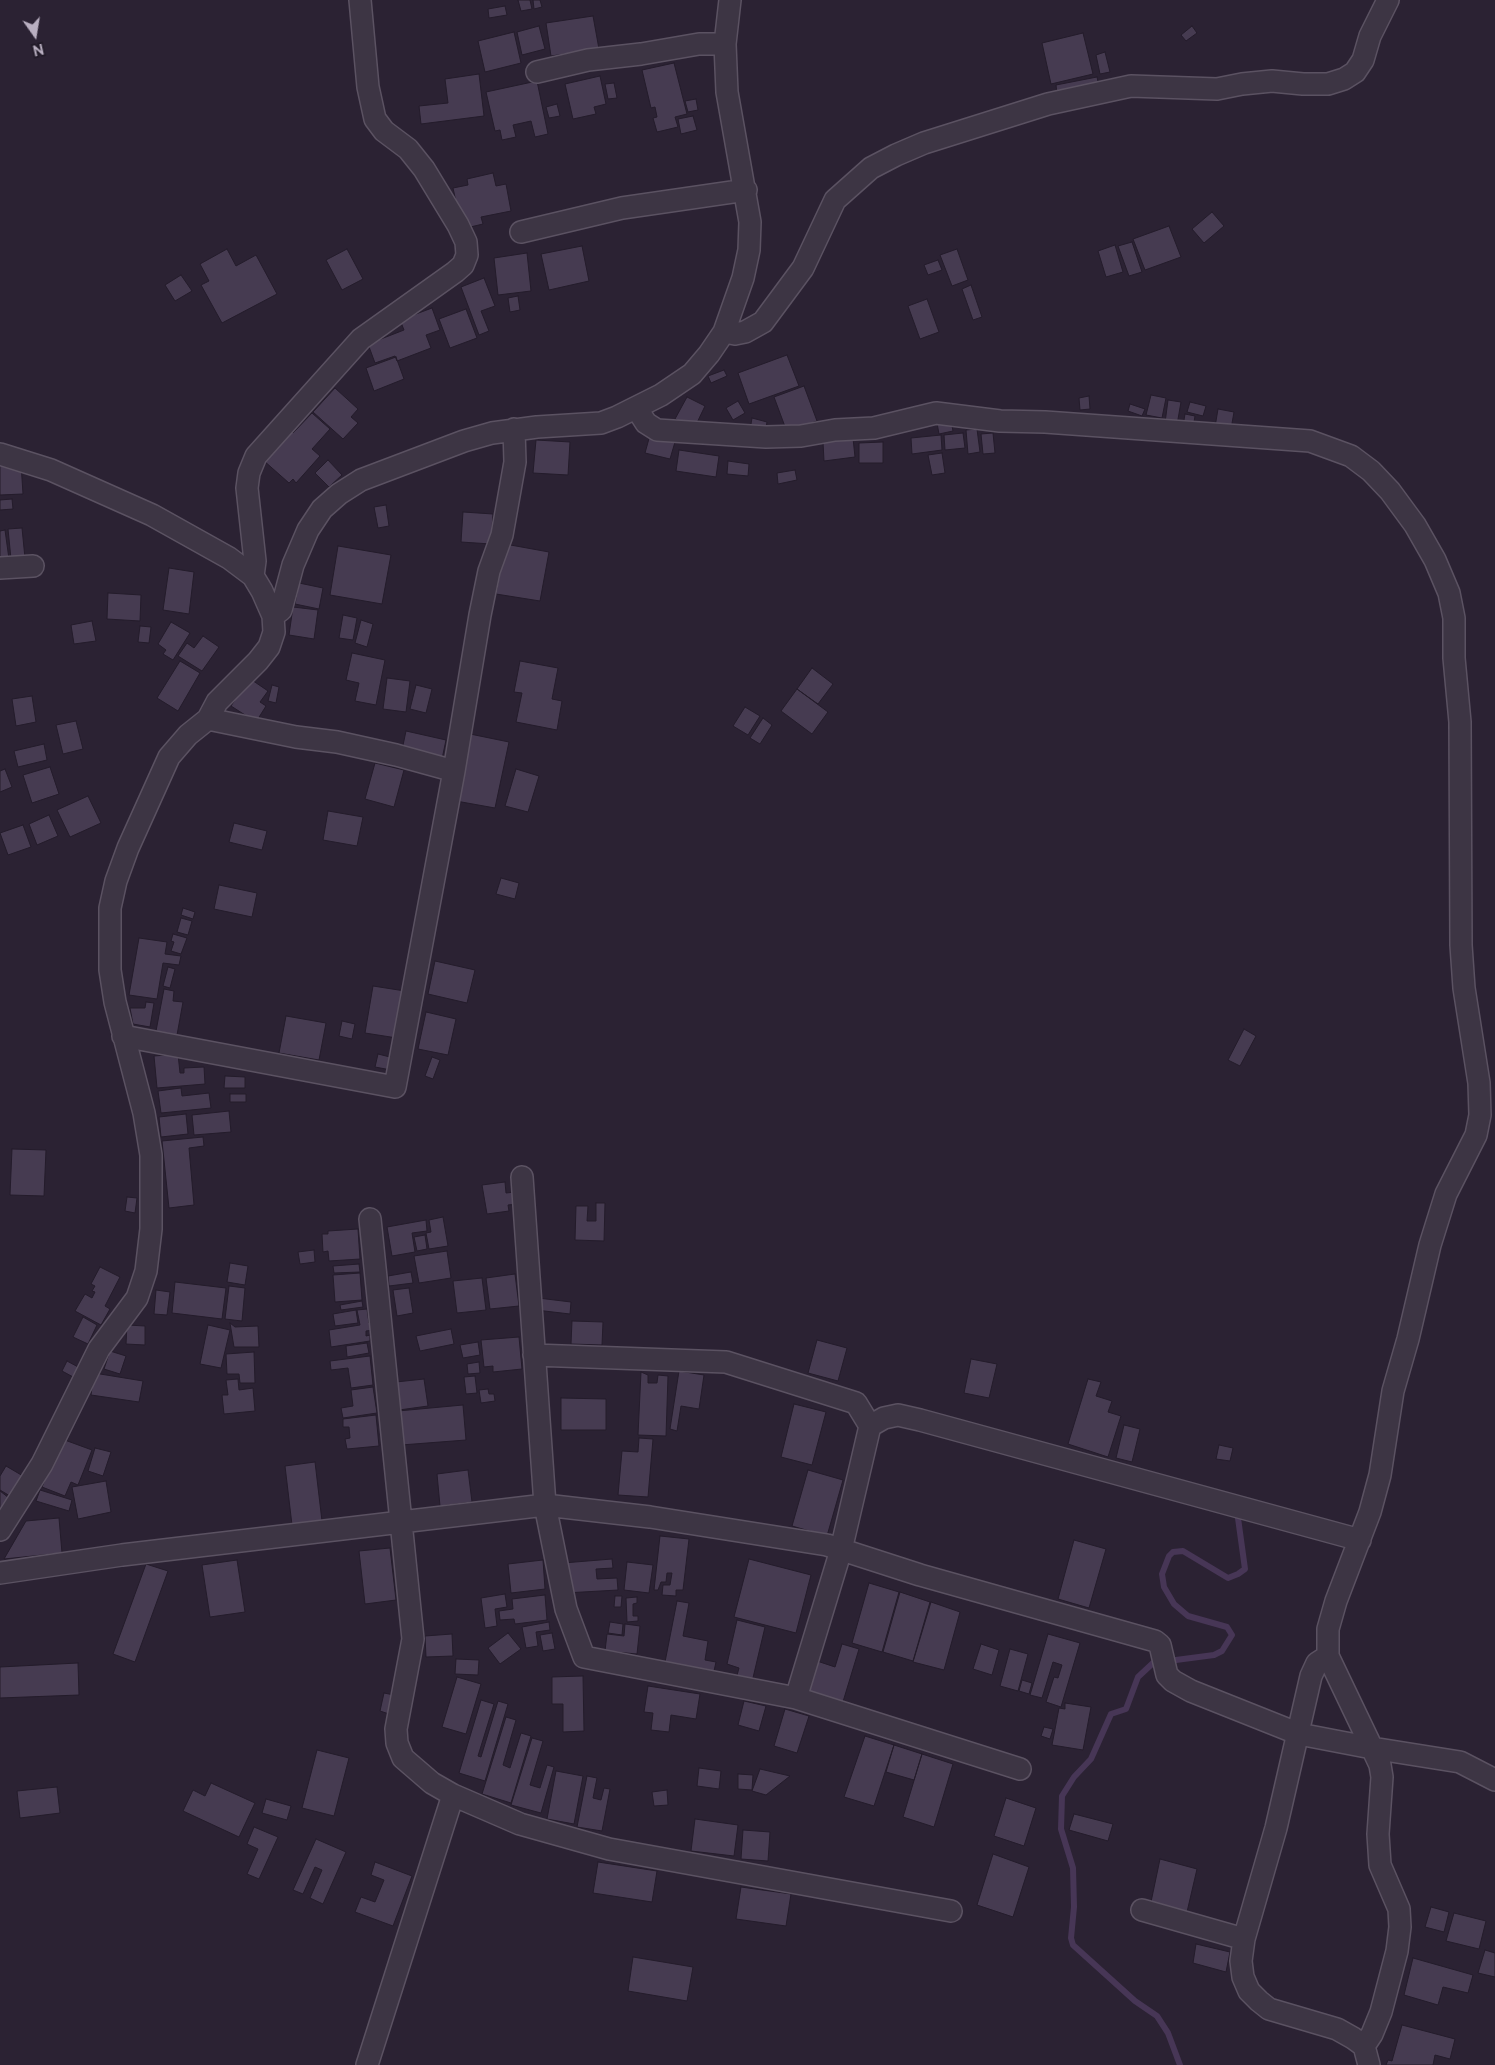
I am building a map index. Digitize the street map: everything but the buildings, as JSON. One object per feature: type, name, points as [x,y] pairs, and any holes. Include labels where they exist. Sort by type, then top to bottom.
[{"type":"street","points":[[253,576],[254,561],[247,488],[249,473],[256,456],[361,339],[455,272],[463,265],[467,255],[466,242],[458,225],[424,169],[408,149],[384,131],[375,119],[368,87],[360,0]]},
{"type":"street","points":[[273,616],[281,610],[293,565],[308,530],[322,509],[339,494],[361,480],[464,441],[514,429],[601,423],[637,409],[692,374],[709,354],[724,332],[736,304],[749,250],[750,222],[746,190],[727,92],[725,44],[730,0]]},
{"type":"street","points":[[724,332],[735,334],[745,332],[763,322],[803,268],[836,200],[871,168],[896,155],[924,144],[1048,104],[1131,86],[1217,90],[1265,82],[1328,84],[1344,79],[1356,72],[1363,60],[1370,36],[1388,0]]},
{"type":"street","points":[[537,72],[588,60],[641,54],[698,44],[725,44]]},
{"type":"street","points":[[521,232],[622,208],[746,190]]},
{"type":"street","points":[[637,409],[646,423],[657,430],[766,437],[801,436],[836,430],[874,428],[936,413],[1000,421],[1045,422],[1310,441],[1351,456],[1371,471],[1390,491],[1415,525],[1435,560],[1449,593],[1454,618],[1454,658],[1460,722],[1464,988],[1479,1089],[1480,1115],[1476,1136],[1446,1194],[1430,1246],[1408,1339],[1393,1390],[1380,1475],[1360,1540],[1328,1629],[1328,1656],[1380,1765],[1382,1777],[1378,1834],[1380,1865],[1399,1909],[1400,1927],[1397,1952],[1381,2012],[1366,2056],[1337,2029],[1269,2009],[1249,1991],[1243,1977],[1241,1962],[1244,1939],[1276,1828],[1311,1676],[1316,1663],[1328,1656]]},
{"type":"street","points":[[123,1036],[395,1088],[454,771],[480,615],[489,571],[502,535],[515,462],[514,429]]},
{"type":"street","points":[[0,454],[51,470],[152,515],[200,540],[253,576],[273,616],[274,632],[269,647],[217,702],[208,719],[188,735],[169,757],[128,848],[116,881],[110,908],[110,970],[123,1036],[144,1113],[151,1155],[151,1229],[146,1271],[137,1298],[99,1350],[42,1464],[0,1530]]},
{"type":"street","points":[[0,568],[33,566]]},
{"type":"street","points":[[208,719],[337,742],[396,755],[454,771]]},
{"type":"street","points":[[522,1177],[545,1504],[566,1609],[584,1658],[796,1698],[1020,1769]]},
{"type":"street","points":[[370,1219],[413,1639],[396,1730],[397,1743],[403,1758],[432,1783],[453,1795],[520,1824],[609,1848],[951,1911]]},
{"type":"street","points":[[534,1355],[726,1362],[856,1403],[870,1426],[840,1550],[796,1698]]},
{"type":"street","points":[[870,1426],[884,1418],[898,1415],[920,1420],[1360,1540]]},
{"type":"street","points":[[0,1573],[122,1555],[545,1504],[650,1517],[827,1545],[920,1575],[1155,1642],[1160,1645],[1163,1661],[1173,1681],[1191,1691],[1299,1734],[1460,1762],[1495,1780]]},
{"type":"street","points":[[367,2065],[453,1795]]},
{"type":"street","points":[[1142,1910],[1244,1939]]},
{"type":"waterway","points":[[1180,2065],[1168,2033],[1157,2016],[1135,2001],[1073,1945],[1071,1938],[1074,1907],[1073,1868],[1061,1829],[1062,1796],[1074,1777],[1091,1759],[1111,1714],[1126,1709],[1138,1677],[1153,1663],[1214,1655],[1222,1651],[1232,1635],[1227,1627],[1188,1616],[1174,1604],[1164,1587],[1162,1574],[1169,1556],[1173,1552],[1183,1551],[1228,1578],[1245,1569],[1238,1518]]}]
